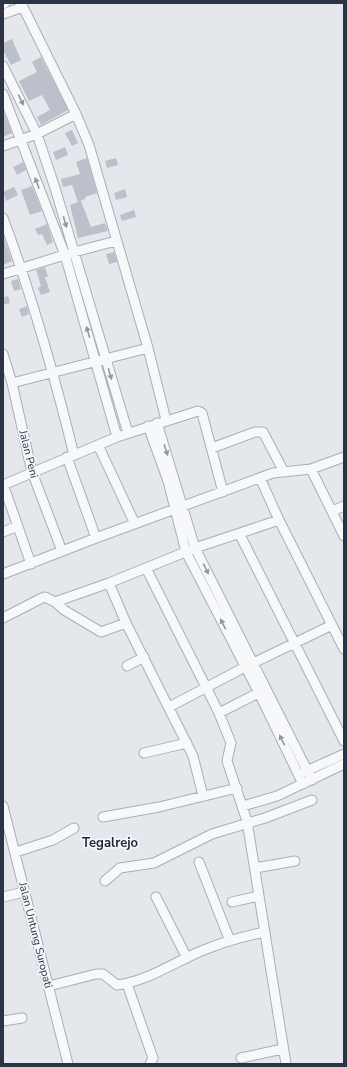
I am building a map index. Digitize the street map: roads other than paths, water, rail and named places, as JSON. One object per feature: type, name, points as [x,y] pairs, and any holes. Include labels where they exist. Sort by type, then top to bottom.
[{"type":"street","points":[[3,14],[22,5],[76,114],[89,145],[148,348],[166,420]]},
{"type":"street","points":[[3,66],[37,134],[128,433]]},
{"type":"street","points":[[3,94],[65,255],[117,437]]},
{"type":"street","points":[[3,146],[37,134],[76,114]]},
{"type":"street","points":[[3,218],[22,268],[53,371],[70,456],[96,538]]},
{"type":"street","points":[[3,274],[74,252],[116,241]]},
{"type":"street","points":[[12,383],[53,371],[148,348]]},
{"type":"street","name":"Jalan Peni","points":[[3,354],[12,383],[32,472],[62,551]]},
{"type":"street","points":[[31,564],[4,487],[32,472],[98,444],[166,420],[198,411],[202,413],[223,492]]},
{"type":"street","points":[[157,423],[178,509],[186,552],[250,665],[308,770],[312,780]]},
{"type":"street","points":[[148,426],[171,479]]},
{"type":"street","points":[[212,448],[255,432],[263,432],[284,472]]},
{"type":"street","points":[[98,444],[135,524]]},
{"type":"street","points":[[3,574],[260,478],[284,472],[311,469],[344,457]]},
{"type":"street","points":[[311,469],[344,536]]},
{"type":"street","points":[[260,478],[279,520],[344,649]]},
{"type":"street","points":[[332,511],[344,506]]},
{"type":"street","points":[[178,509],[250,665]]},
{"type":"street","points":[[55,602],[109,583],[196,548],[240,535],[279,520]]},
{"type":"street","points":[[3,532],[18,526]]},
{"type":"street","points":[[240,535],[344,741]]},
{"type":"street","points":[[146,568],[204,688],[219,713],[231,743],[227,761],[244,808],[247,822],[286,1064]]},
{"type":"street","points":[[109,583],[126,623],[186,743],[197,769],[203,796]]},
{"type":"street","points":[[3,618],[45,597],[100,632],[126,623]]},
{"type":"street","points":[[169,707],[204,688],[332,625]]},
{"type":"street","points":[[127,666],[144,658]]},
{"type":"street","points":[[219,713],[263,690]]},
{"type":"street","points":[[263,690],[303,784]]},
{"type":"street","points":[[144,753],[186,743]]},
{"type":"street","points":[[299,775],[344,754]]},
{"type":"street","points":[[244,808],[277,796],[344,764]]},
{"type":"street","points":[[103,817],[159,807],[236,788]]},
{"type":"street","points":[[104,881],[120,868],[154,863],[212,834],[312,800]]},
{"type":"street","name":"Jalan Untung Suropati","points":[[3,806],[16,852],[24,892],[68,1064]]},
{"type":"street","points":[[16,852],[53,840],[74,828]]},
{"type":"street","points":[[255,868],[295,861]]},
{"type":"street","points":[[199,862],[230,941]]},
{"type":"street","points":[[3,896],[24,892]]},
{"type":"street","points":[[232,902],[259,896]]},
{"type":"street","points":[[156,897],[187,958]]},
{"type":"street","points":[[49,986],[96,974],[103,974],[117,985],[127,984],[208,948],[265,932]]},
{"type":"street","points":[[127,984],[153,1058],[150,1064]]},
{"type":"street","points":[[3,1022],[22,1018]]},
{"type":"street","points":[[242,1058],[283,1049]]},
{"type":"district","name":"Tegalrejo","points":[[110,842]]}]
